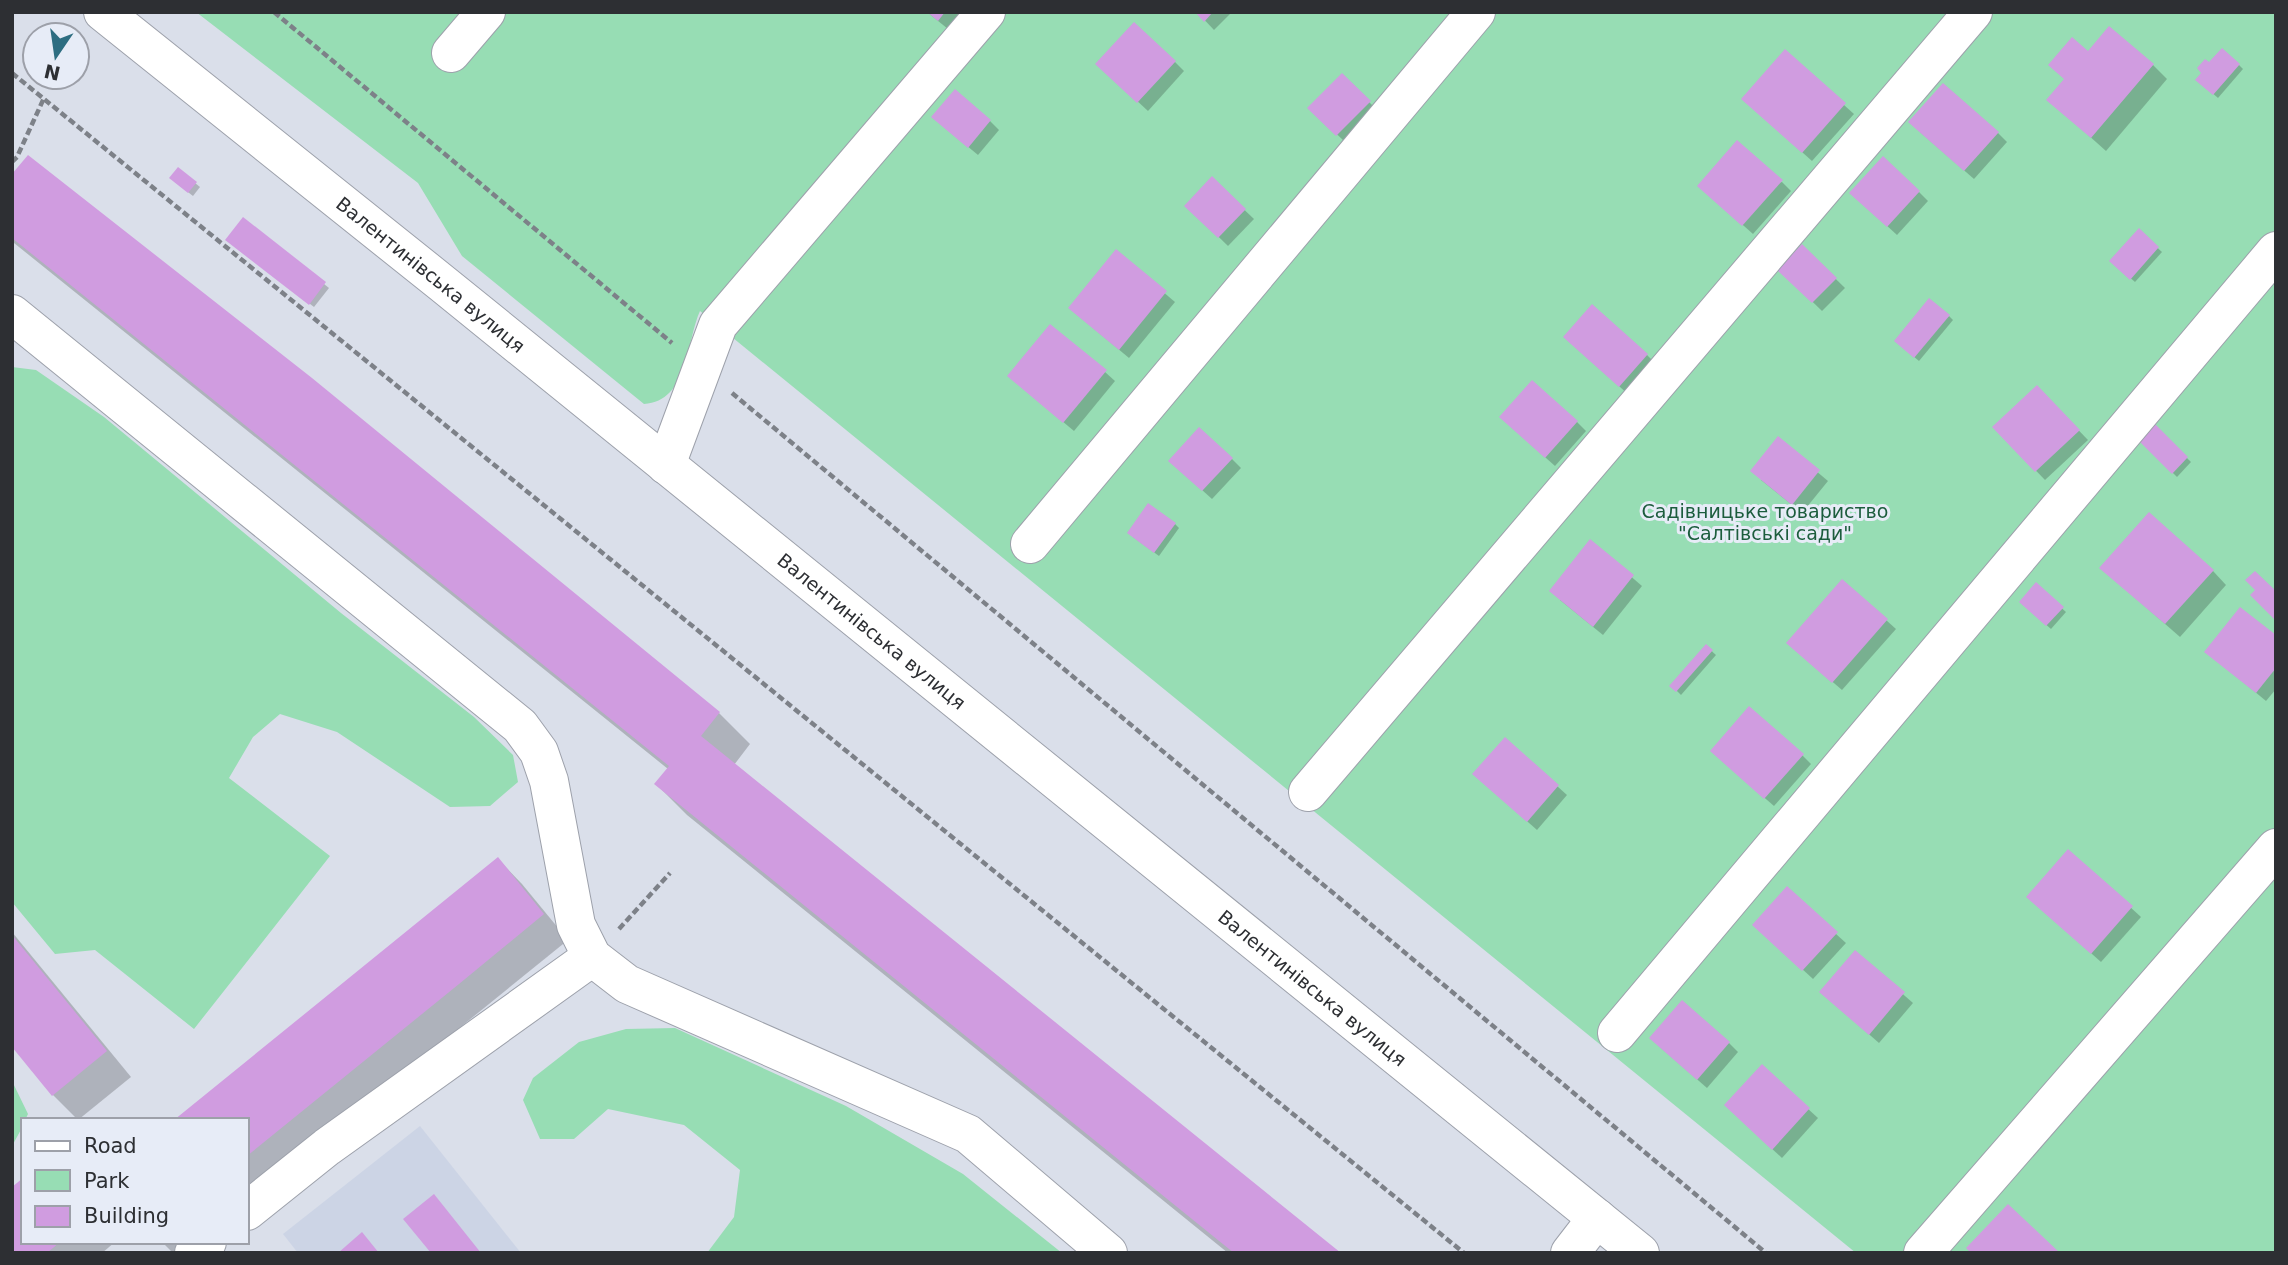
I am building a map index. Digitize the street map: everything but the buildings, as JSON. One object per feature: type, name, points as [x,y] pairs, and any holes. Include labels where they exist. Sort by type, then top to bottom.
[{"type":"street","name":"Валентинівська вулиця","points":[[103,12],[1640,1253]]},
{"type":"street","points":[[451,53],[486,12]]},
{"type":"street","points":[[666,465],[718,325],[986,12]]},
{"type":"street","points":[[1030,544],[1476,12]]},
{"type":"street","points":[[1308,792],[1973,12]]},
{"type":"street","points":[[1617,1033],[2276,251]]},
{"type":"street","points":[[12,314],[520,726],[539,752],[549,781],[576,925],[592,957],[627,984],[968,1134],[1108,1253]]},
{"type":"street","points":[[1923,1253],[2276,848]]},
{"type":"street","points":[[248,1209],[327,1147],[592,957]]},
{"type":"street","points":[[1570,1253],[1597,1218]]},
{"type":"path","points":[[274,12],[1766,1253]]},
{"type":"path","points":[[12,73],[1464,1253]]},
{"type":"path","points":[[12,162],[17,158],[44,98]]},
{"type":"path","points":[[638,909],[670,873]]},
{"type":"shaded area","points":[[420,1126],[521,1253],[298,1253],[283,1234]]},
{"type":"green space","name":"Садівницьке товариство \"Салтівські сади\"","points":[[196,12],[2276,12],[2276,1253],[1856,1253],[700,311],[678,381],[670,393],[659,400],[644,404],[462,256],[418,183]]},
{"type":"green space","points":[[12,367],[36,370],[104,417],[341,613],[474,717],[513,755],[518,782],[490,806],[450,807],[337,732],[280,714],[253,737],[229,778],[330,856],[194,1029],[95,950],[55,954],[12,902]]},
{"type":"green space","points":[[675,1028],[846,1106],[963,1174],[1062,1253],[707,1253],[734,1217],[740,1170],[684,1125],[608,1109],[574,1139],[540,1139],[523,1100],[533,1078],[579,1042],[626,1029]]},
{"type":"green space","points":[[12,1081],[28,1114],[26,1118],[21,1118],[21,1130],[12,1146]]}]
